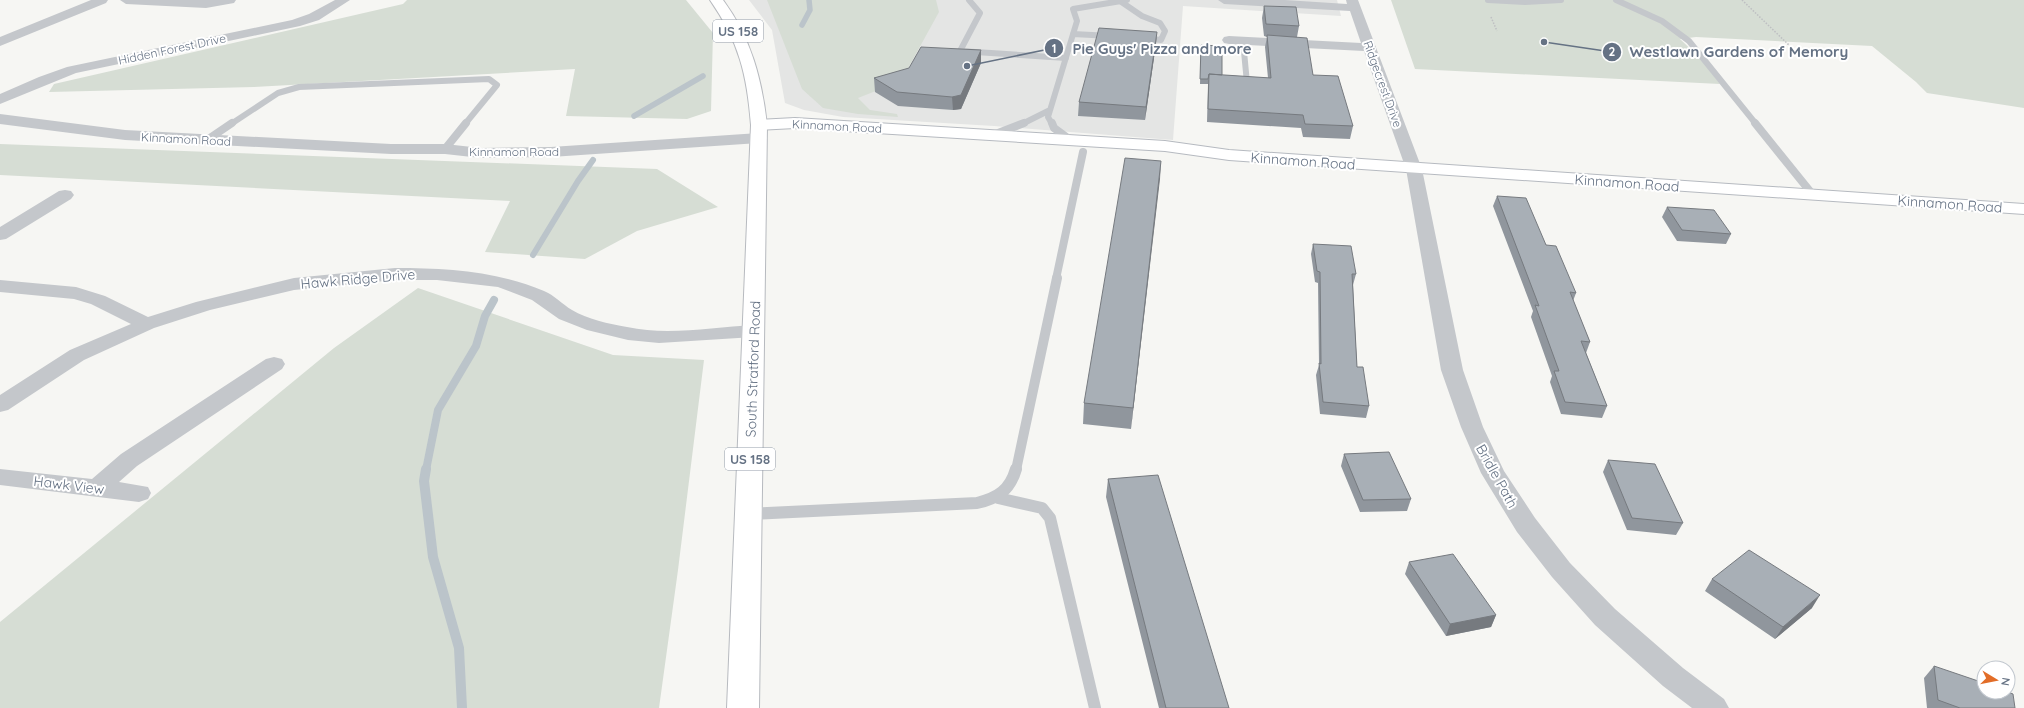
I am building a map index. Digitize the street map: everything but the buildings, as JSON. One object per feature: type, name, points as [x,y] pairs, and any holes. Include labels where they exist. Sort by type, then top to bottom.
[{"type":"main road","name":"US 158","points":[[716,0],[734,24],[747,52],[758,110],[759,132]]},
{"type":"main road","name":"Kinnamon Road","points":[[759,132],[795,123],[993,135],[1165,146],[1229,155],[1414,169],[2024,209]]},
{"type":"main road","name":"Kinnamon Road","points":[[759,132],[1163,157],[1229,155]]},
{"type":"main road","name":"South Stratford Road","points":[[742,708],[759,132]]},
{"type":"street","points":[[0,42],[102,0]]},
{"type":"street","points":[[126,0],[206,4],[230,0]]},
{"type":"street","name":"Hidden Forest Drive","points":[[0,100],[44,80],[72,70],[295,23],[314,17],[344,0]]},
{"type":"street","points":[[1224,0],[1353,4]]},
{"type":"street","name":"Ridgecrest Drive","points":[[1353,4],[1414,169]]},
{"type":"street","points":[[1229,40],[1369,47]]},
{"type":"street","name":"Kinnamon Road","points":[[0,119],[125,135],[391,149],[445,149],[481,153],[554,145],[759,132]]},
{"type":"street","name":"Bridle Path","points":[[1414,169],[1452,370],[1472,427],[1493,473],[1526,525],[1561,570],[1604,616],[1673,677],[1714,708]]},
{"type":"street","points":[[0,235],[65,195]]},
{"type":"street","name":"Hawk Ridge Drive","points":[[0,405],[77,355],[147,324],[203,306],[294,284],[395,274],[437,274],[502,282],[538,296],[566,315],[594,326],[628,334],[659,337],[754,331]]},
{"type":"street","points":[[0,286],[76,293],[98,300],[147,324]]},
{"type":"street","points":[[97,488],[129,460],[274,364]]},
{"type":"street","name":"Hawk View","points":[[0,477],[139,493]]},
{"type":"lane","points":[[969,0],[980,13],[960,51],[1066,58]]},
{"type":"lane","points":[[1488,0],[1525,2],[1561,0]]},
{"type":"lane","points":[[1616,0],[1662,21],[1689,41],[1813,194]]},
{"type":"lane","points":[[1069,140],[1050,123],[1048,111],[1077,21],[1073,9],[1124,1],[1142,16],[1160,23],[1166,31],[1161,40],[1160,48]]},
{"type":"lane","points":[[1073,34],[1117,37]]},
{"type":"lane","points":[[1139,38],[1161,40]]},
{"type":"lane","points":[[1243,41],[1247,83]]},
{"type":"lane","points":[[207,140],[278,93],[299,87],[489,80],[495,82],[497,86],[445,149]]},
{"type":"lane","points":[[993,135],[1019,126],[1048,111]]},
{"type":"lane","points":[[998,498],[1009,487],[1016,471],[1083,152]]},
{"type":"lane","points":[[748,514],[977,503],[998,498],[1042,508],[1050,518],[1095,708]]},
{"type":"path","points":[[1742,0],[1791,47]]},
{"type":"shaded area","points":[[407,0],[686,0],[713,33],[711,111],[687,119],[566,116],[575,69],[254,87],[49,92],[54,84],[403,4]]},
{"type":"shaded area","points":[[749,0],[1337,0],[1341,16],[1183,6],[1173,140],[994,126],[843,117],[804,110],[785,103],[772,30]]},
{"type":"shaded area","points":[[767,0],[936,0],[939,12],[901,81],[858,98],[870,110],[897,114],[898,117],[858,114],[823,108],[802,89]]},
{"type":"shaded area","points":[[1391,0],[2024,0],[2024,108],[1927,93],[1916,82],[1872,46],[1696,37],[1680,39],[1702,60],[1720,84],[1415,69]]},
{"type":"shaded area","points":[[0,144],[657,169],[718,207],[637,231],[585,259],[485,252],[510,201],[0,175]]},
{"type":"shaded area","points":[[418,288],[613,355],[704,360],[659,708],[0,708],[0,622],[334,348]]},
{"type":"waterway","points":[[802,25],[810,10],[809,0]]},
{"type":"waterway","points":[[634,116],[703,76]]},
{"type":"waterway","points":[[533,255],[578,181],[593,160]]},
{"type":"waterway","points":[[426,470],[438,410],[476,346],[485,316],[494,300]]},
{"type":"waterway","points":[[426,469],[424,481],[433,557],[459,648],[462,708]]},
{"type":"place","name":"Westlawn Gardens of Memory","points":[[1544,42]]},
{"type":"place","name":"Pie Guys' Pizza and more","points":[[967,66]]}]
